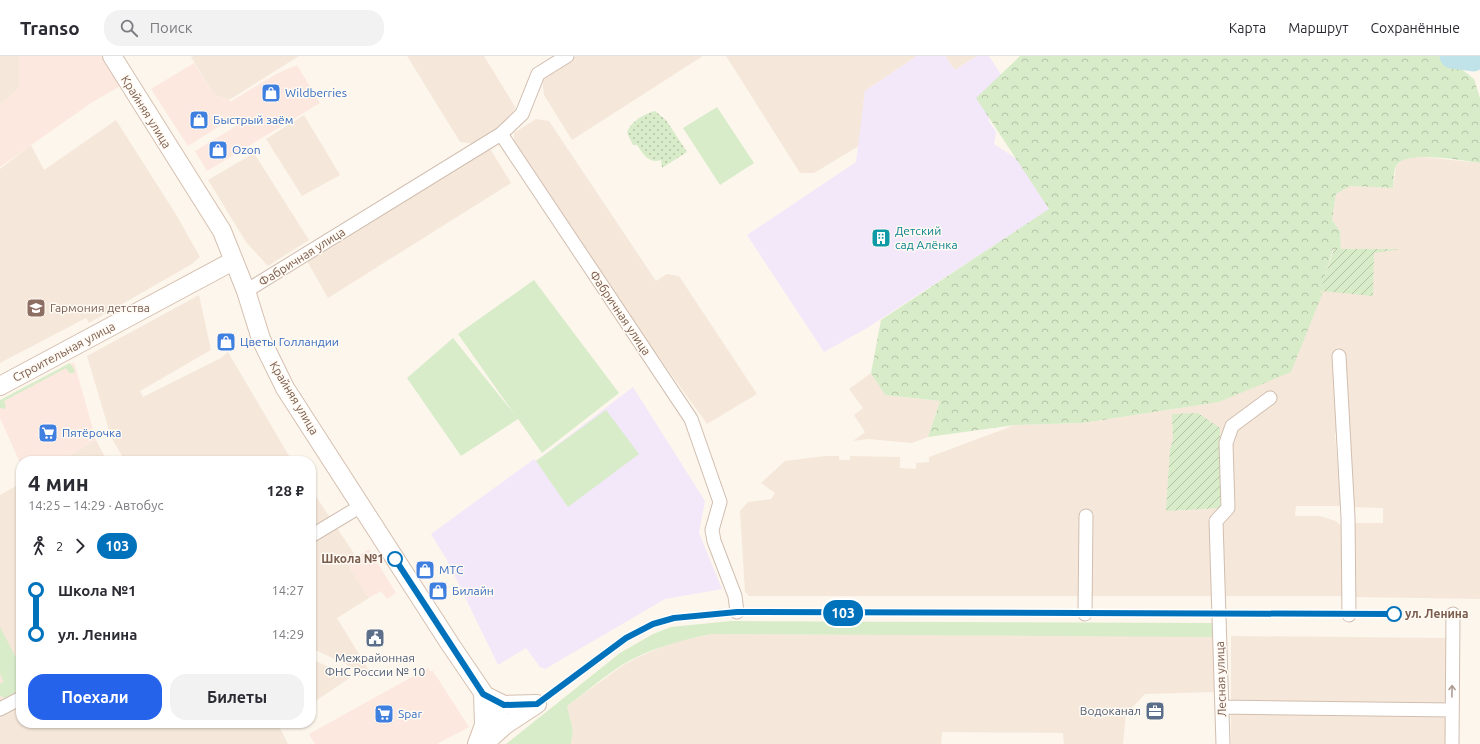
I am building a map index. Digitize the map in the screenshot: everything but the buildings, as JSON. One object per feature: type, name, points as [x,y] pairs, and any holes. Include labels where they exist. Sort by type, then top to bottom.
[{"type":"main road","name":"Крайняя улица","points":[[112,56],[222,231],[246,291],[257,329],[275,371],[483,694],[505,725]]},
{"type":"main road","name":"Строительная улица","points":[[0,386],[234,261]]},
{"type":"main road","points":[[478,744],[484,725],[483,694],[504,705],[537,704],[505,725],[484,744]]},
{"type":"street","name":"Фабричная улица","points":[[246,291],[500,134],[522,114],[538,74],[568,56]]},
{"type":"street","name":"Фабричная улица","points":[[500,134],[691,419],[720,502],[712,530],[735,596],[737,612]]},
{"type":"street","points":[[1339,356],[1348,517],[1349,615]]},
{"type":"street","name":"Лесная улица","points":[[1223,744],[1216,521],[1228,508],[1226,443],[1232,426],[1270,398]]},
{"type":"street","points":[[316,533],[361,506]]},
{"type":"street","points":[[1085,614],[1086,516]]},
{"type":"street","points":[[1452,744],[1453,614]]},
{"type":"street","points":[[0,709],[16,701]]},
{"type":"street","points":[[1222,707],[1452,710]]},
{"type":"shaded area","points":[[0,56],[19,56],[19,88],[0,104]]},
{"type":"shaded area","points":[[19,56],[106,56],[122,85],[91,103],[0,167],[0,104],[19,88]]},
{"type":"shaded area","points":[[299,56],[229,100],[214,95],[191,57]]},
{"type":"shaded area","points":[[407,56],[484,56],[516,108],[501,128],[475,144],[460,142]]},
{"type":"shaded area","points":[[576,56],[703,56],[572,140],[544,95],[542,77]]},
{"type":"shaded area","points":[[726,56],[917,56],[865,91],[859,146],[814,173],[800,173]]},
{"type":"shaded area","points":[[917,56],[945,56],[955,70],[977,56],[989,56],[1015,96],[1013,100],[988,120],[996,132],[994,144],[1018,160],[1050,209],[867,328],[824,352],[747,235],[856,162],[865,91]]},
{"type":"shaded area","points":[[945,56],[977,56],[955,70]]},
{"type":"shaded area","points":[[194,63],[214,95],[229,100],[230,102],[278,73],[297,65],[320,103],[207,171],[195,151],[238,125],[234,117],[188,146],[151,89]]},
{"type":"shaded area","points":[[304,115],[340,175],[302,196],[266,139]]},
{"type":"shaded area","points":[[536,119],[549,121],[656,281],[667,274],[679,276],[757,394],[707,424],[632,320],[514,143],[514,133]]},
{"type":"shaded area","points":[[116,120],[177,216],[200,257],[192,264],[89,323],[86,318],[0,363],[0,169],[31,145],[44,170]]},
{"type":"shaded area","points":[[489,147],[511,183],[328,298],[307,261]]},
{"type":"shaded area","points":[[254,153],[309,240],[268,266],[246,242],[208,180]]},
{"type":"shaded area","points":[[1414,156],[1480,163],[1480,599],[1356,597],[1353,591],[1354,523],[1383,523],[1383,508],[1351,507],[1347,433],[1335,433],[1341,506],[1296,506],[1295,516],[1320,516],[1336,521],[1341,526],[1345,534],[1344,596],[749,596],[745,592],[740,511],[748,502],[771,499],[775,493],[761,483],[785,461],[825,456],[839,456],[839,460],[850,460],[850,456],[900,457],[900,468],[916,469],[916,463],[929,462],[929,457],[1015,425],[1083,423],[1219,402],[1323,292],[1319,292],[1334,249],[1341,249],[1340,231],[1332,220],[1336,194],[1350,186],[1393,188],[1396,166],[1401,161]]},
{"type":"shaded area","points":[[199,295],[211,350],[140,391],[143,397],[221,358],[228,352],[289,456],[122,456],[111,437],[87,356]]},
{"type":"shaded area","points":[[74,362],[96,440],[68,456],[17,456],[0,418],[0,401]]},
{"type":"shaded area","points":[[871,373],[885,395],[940,401],[928,437],[912,443],[868,439],[853,441],[865,432],[854,415],[863,408],[849,389]]},
{"type":"shaded area","points":[[633,387],[705,501],[699,533],[722,589],[665,599],[545,669],[540,667],[526,648],[498,665],[447,560],[431,534],[534,459],[536,461]]},
{"type":"shaded area","points":[[96,440],[104,456],[68,456]]},
{"type":"shaded area","points":[[16,486],[16,728],[280,728],[288,744],[0,744],[0,495]]},
{"type":"shaded area","points":[[316,496],[355,555],[347,563],[369,598],[337,618],[373,677],[316,650]]},
{"type":"shaded area","points":[[369,549],[396,593],[387,599],[381,591],[369,598],[347,563]]},
{"type":"shaded area","points":[[712,634],[1210,636],[1214,637],[1216,692],[1145,694],[1126,714],[1123,744],[1064,744],[1063,733],[942,732],[941,744],[571,744],[573,731],[567,706],[622,666],[638,657],[673,642]]},
{"type":"shaded area","points":[[1231,636],[1446,638],[1445,705],[1231,703]]},
{"type":"shaded area","points":[[316,661],[351,677],[316,701]]},
{"type":"shaded area","points":[[428,668],[430,671],[433,671],[469,727],[437,744],[315,744],[309,734]]},
{"type":"shaded area","points":[[1231,713],[1445,714],[1445,744],[1231,744]]},
{"type":"green space","points":[[1020,56],[1445,56],[1474,79],[1480,98],[1480,163],[1435,157],[1411,158],[1401,161],[1396,166],[1393,188],[1350,186],[1336,194],[1332,220],[1340,231],[1341,249],[1333,249],[1320,292],[1323,292],[1291,372],[1219,402],[1083,423],[1015,425],[928,437],[940,401],[885,395],[871,373],[881,320],[1049,209],[976,98]]},
{"type":"green space","points":[[717,107],[754,163],[720,185],[683,128]]},
{"type":"green space","points":[[655,111],[666,120],[687,152],[662,168],[661,160],[653,161],[647,157],[637,145],[633,145],[627,133],[634,122],[646,114]]},
{"type":"green space","points":[[1334,249],[1401,249],[1374,253],[1373,296],[1320,291]]},
{"type":"green space","points":[[534,280],[619,393],[542,453],[518,419],[461,456],[407,378],[453,338],[515,415],[458,334]]},
{"type":"green space","points":[[70,363],[75,371],[74,373],[69,373],[66,368],[4,401],[6,406],[4,409],[0,408],[0,400]]},
{"type":"green space","points":[[606,410],[639,454],[568,507],[536,461]]},
{"type":"green space","points":[[1198,413],[1220,428],[1222,508],[1166,511],[1170,449],[1173,440],[1172,414]]},
{"type":"green space","points":[[731,621],[1212,623],[1216,627],[1214,637],[712,634],[666,645],[633,659],[622,665],[567,706],[573,731],[571,744],[506,744],[620,653],[653,634],[671,627]]},
{"type":"green space","points":[[0,627],[16,657],[16,694],[8,697],[3,697],[0,695],[0,684],[4,682],[0,673]]},
{"type":"waterway","points":[[1452,56],[1473,59],[1479,56]]},
{"type":"bus line","name":"103","points":[[395,559],[483,694],[504,705],[537,704],[626,638],[653,624],[674,618],[737,612],[1394,614]]},
{"type":"place","name":"Wildberries","points":[[271,93]]},
{"type":"place","name":"Быстрый заём","points":[[199,120]]},
{"type":"place","name":"Ozon","points":[[218,150]]},
{"type":"place","name":"Детский сад Алёнка","points":[[881,238]]},
{"type":"place","name":"Гармония детства","points":[[36,308]]},
{"type":"place","name":"Цветы Голландии","points":[[226,342]]},
{"type":"place","name":"Пятёрочка","points":[[48,433]]},
{"type":"place","name":"Школа №1","points":[[395,559]]},
{"type":"place","name":"МТС","points":[[425,570]]},
{"type":"place","name":"Билайн","points":[[438,591]]},
{"type":"place","name":"ул. Ленина","points":[[1394,614]]},
{"type":"place","name":"Межрайонная ФНС России № 10","points":[[375,638]]},
{"type":"place","name":"Водоканал","points":[[1155,711]]},
{"type":"place","name":"Spar","points":[[384,714]]}]
